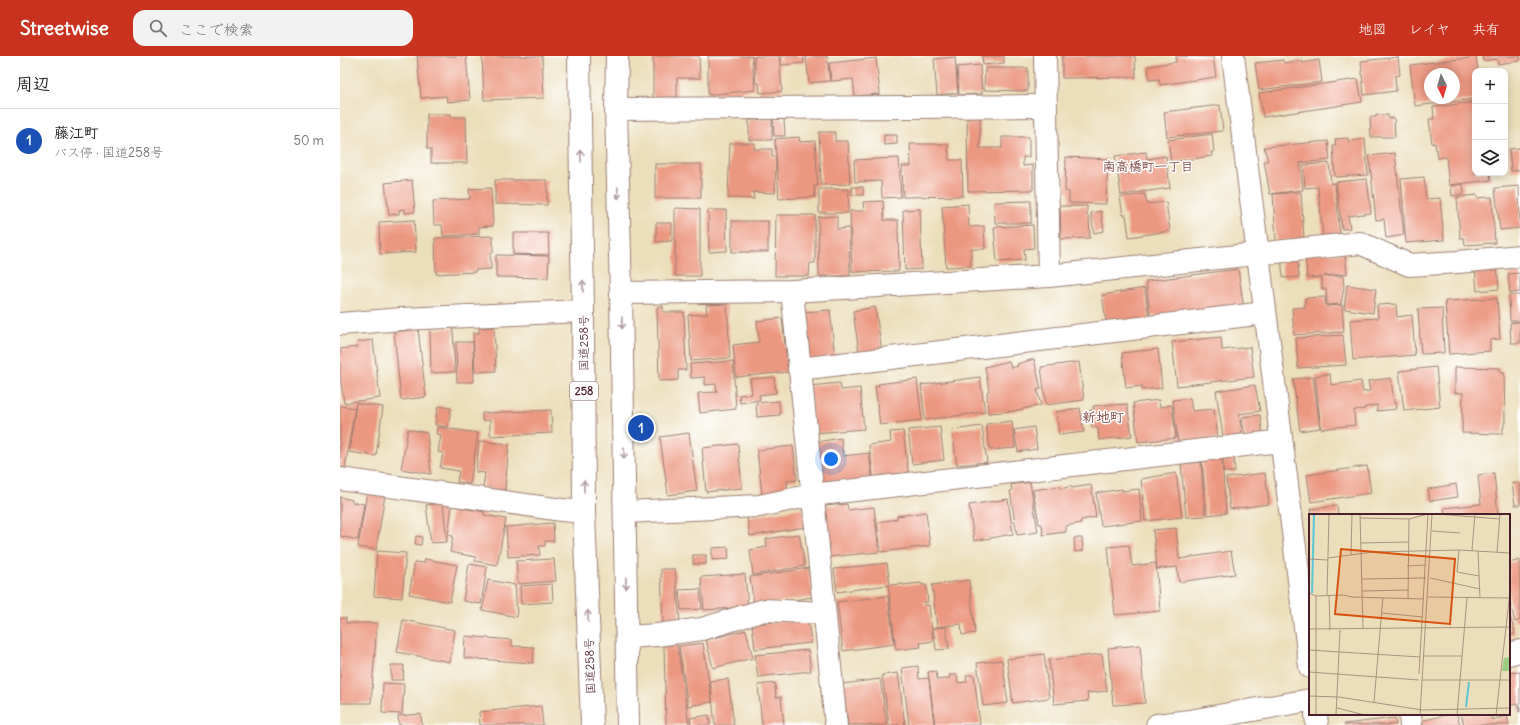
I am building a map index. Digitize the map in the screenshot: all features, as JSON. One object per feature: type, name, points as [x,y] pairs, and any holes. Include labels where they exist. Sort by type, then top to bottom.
[{"type":"main road","name":"国道258号","points":[[579,56],[583,311],[584,512],[592,725]]},
{"type":"main road","points":[[617,56],[616,109],[621,293],[628,725]]},
{"type":"main road","points":[[1045,56],[1048,276]]},
{"type":"main road","points":[[1233,56],[1309,659]]},
{"type":"main road","points":[[616,109],[1045,106]]},
{"type":"main road","points":[[621,293],[792,291],[1048,276],[1360,243],[1409,265],[1520,256]]},
{"type":"main road","points":[[792,291],[836,725]]},
{"type":"main road","points":[[340,324],[402,319],[583,311]]},
{"type":"main road","points":[[799,369],[1265,314]]},
{"type":"main road","points":[[625,512],[759,506],[812,495],[1281,441]]},
{"type":"main road","points":[[340,479],[584,512]]},
{"type":"main road","points":[[627,637],[702,629],[764,610],[824,613]]},
{"type":"main road","points":[[1510,654],[1520,651]]},
{"type":"main road","points":[[1157,725],[1189,721],[1309,700]]},
{"type":"main road","points":[[1316,715],[1317,725]]},
{"type":"main road","points":[[1410,715],[1411,725]]},
{"type":"building","points":[[417,56],[466,56],[470,100],[447,102],[446,96],[421,98]]},
{"type":"building","points":[[482,56],[542,56],[544,98],[484,100]]},
{"type":"building","points":[[653,56],[699,56],[700,78],[677,78],[677,97],[653,98]]},
{"type":"building","points":[[708,56],[752,56],[755,90],[708,95]]},
{"type":"building","points":[[779,56],[782,91],[760,93],[759,83],[756,83],[754,57]]},
{"type":"building","points":[[781,56],[804,56],[804,63],[781,65]]},
{"type":"building","points":[[806,56],[827,56],[830,81],[809,83]]},
{"type":"building","points":[[982,56],[1004,56],[1004,63],[983,65]]},
{"type":"building","points":[[1062,56],[1135,56],[1136,77],[1062,78]]},
{"type":"building","points":[[1176,56],[1213,57],[1216,77],[1160,85],[1159,79],[1149,80],[1148,66],[1176,62]]},
{"type":"building","points":[[1482,56],[1520,56],[1520,61],[1498,64],[1497,59],[1483,61]]},
{"type":"building","points":[[955,57],[958,93],[937,95],[934,59]]},
{"type":"building","points":[[1398,57],[1400,75],[1395,76],[1396,91],[1364,95],[1361,61]]},
{"type":"building","points":[[1476,57],[1478,68],[1472,68],[1472,99],[1460,101],[1460,68],[1424,68],[1424,104],[1432,104],[1415,106],[1410,65]]},
{"type":"building","points":[[876,58],[880,94],[855,96],[853,79],[831,81],[829,63]]},
{"type":"building","points":[[1283,60],[1284,63],[1302,60],[1302,63],[1319,60],[1322,82],[1259,90],[1255,63]]},
{"type":"building","points":[[980,65],[982,94],[959,95],[957,67]]},
{"type":"building","points":[[985,68],[1028,68],[1028,91],[984,90]]},
{"type":"building","points":[[1358,79],[1362,102],[1263,117],[1259,93]]},
{"type":"building","points":[[1472,102],[1472,176],[1490,176],[1491,180],[1449,185],[1446,157],[1437,158],[1435,143],[1432,144],[1429,119],[1434,119],[1433,107]]},
{"type":"building","points":[[1220,105],[1223,131],[1167,137],[1164,112]]},
{"type":"building","points":[[427,114],[451,114],[451,117],[466,117],[467,163],[431,163],[431,149],[427,149]]},
{"type":"building","points":[[1376,115],[1388,115],[1388,118],[1394,118],[1395,137],[1371,137],[1370,117],[1376,117]]},
{"type":"building","points":[[980,117],[980,148],[1002,148],[1002,137],[1029,137],[1029,157],[1023,157],[1023,166],[1033,165],[1033,190],[968,191],[967,118]]},
{"type":"building","points":[[772,119],[772,140],[749,140],[749,120]]},
{"type":"building","points":[[773,119],[784,119],[785,136],[774,136]]},
{"type":"building","points":[[819,132],[835,132],[835,141],[848,141],[850,184],[821,185]]},
{"type":"building","points":[[1212,134],[1214,152],[1211,152],[1212,156],[1171,162],[1168,140]]},
{"type":"building","points":[[884,135],[897,135],[897,144],[884,145]]},
{"type":"building","points":[[799,137],[800,142],[815,141],[818,186],[814,186],[815,197],[779,199],[775,139]]},
{"type":"building","points":[[1348,138],[1348,141],[1365,139],[1368,175],[1335,177],[1333,146],[1336,146],[1335,139]]},
{"type":"building","points":[[1328,141],[1330,160],[1300,163],[1303,190],[1270,194],[1264,161],[1268,161],[1264,147]]},
{"type":"building","points":[[730,143],[755,143],[754,149],[772,149],[772,157],[776,157],[775,193],[753,192],[754,199],[728,198]]},
{"type":"building","points":[[910,144],[948,144],[949,160],[962,160],[963,196],[903,197],[902,166],[911,166]]},
{"type":"building","points":[[1520,148],[1520,170],[1511,171],[1509,149]]},
{"type":"building","points":[[1146,152],[1147,159],[1166,156],[1170,188],[1121,195],[1115,156]]},
{"type":"building","points":[[1395,153],[1404,235],[1386,238],[1384,219],[1376,220],[1369,156]]},
{"type":"building","points":[[1066,157],[1108,159],[1106,204],[1069,203],[1069,192],[1065,191]]},
{"type":"building","points":[[899,158],[901,197],[882,198],[881,181],[855,182],[854,160]]},
{"type":"building","points":[[1329,163],[1331,184],[1335,183],[1340,235],[1323,237],[1318,187],[1305,188],[1303,165]]},
{"type":"building","points":[[655,164],[701,164],[701,198],[655,198]]},
{"type":"building","points":[[1424,177],[1426,199],[1440,198],[1444,240],[1406,243],[1401,179]]},
{"type":"building","points":[[1367,179],[1371,213],[1348,216],[1350,228],[1342,229],[1336,182]]},
{"type":"building","points":[[412,180],[415,212],[405,213],[405,209],[399,210],[399,214],[389,215],[385,183]]},
{"type":"building","points":[[495,180],[547,180],[547,205],[495,204]]},
{"type":"building","points":[[1463,184],[1464,194],[1452,196],[1451,186]]},
{"type":"building","points":[[1519,186],[1520,228],[1500,230],[1495,188]]},
{"type":"building","points":[[852,187],[863,187],[863,195],[852,195]]},
{"type":"building","points":[[491,188],[493,226],[479,227],[479,234],[443,236],[442,225],[434,225],[433,201],[470,199],[469,189]]},
{"type":"building","points":[[819,189],[849,189],[848,213],[819,213]]},
{"type":"building","points":[[1301,192],[1304,239],[1276,241],[1273,194]]},
{"type":"building","points":[[1145,194],[1147,204],[1166,202],[1170,231],[1129,237],[1126,215],[1123,215],[1120,197]]},
{"type":"building","points":[[1477,195],[1477,198],[1492,197],[1495,243],[1465,245],[1464,238],[1460,238],[1457,197]]},
{"type":"building","points":[[883,201],[884,220],[898,220],[899,271],[852,272],[850,211],[864,211],[863,202]]},
{"type":"building","points":[[1031,201],[1031,223],[995,223],[994,202]]},
{"type":"building","points":[[968,204],[969,227],[984,226],[985,249],[971,249],[971,266],[946,267],[942,206]]},
{"type":"building","points":[[1060,206],[1087,206],[1090,238],[1061,239]]},
{"type":"building","points":[[675,208],[700,209],[700,276],[675,276]]},
{"type":"building","points":[[920,209],[922,269],[905,270],[903,210]]},
{"type":"building","points":[[708,210],[726,210],[727,251],[709,252]]},
{"type":"building","points":[[1101,211],[1104,231],[1094,233],[1091,213]]},
{"type":"building","points":[[776,215],[815,215],[815,263],[810,263],[809,276],[775,276]]},
{"type":"building","points":[[837,216],[837,229],[849,228],[850,276],[819,276],[818,217]]},
{"type":"building","points":[[414,220],[416,252],[380,254],[379,222]]},
{"type":"building","points":[[732,221],[768,221],[768,252],[732,252]]},
{"type":"building","points":[[656,223],[672,223],[672,241],[656,242]]},
{"type":"building","points":[[1033,225],[1034,248],[1024,249],[1025,260],[997,262],[994,227]]},
{"type":"building","points":[[513,233],[548,233],[549,255],[513,254]]},
{"type":"building","points":[[493,236],[493,253],[490,253],[491,269],[475,270],[475,272],[436,274],[435,238]]},
{"type":"building","points":[[1297,253],[1299,277],[1283,278],[1281,255]]},
{"type":"building","points":[[1305,253],[1345,253],[1347,274],[1324,276],[1343,276],[1344,287],[1341,304],[1327,305],[1326,289],[1322,289],[1322,277],[1307,278]]},
{"type":"building","points":[[496,255],[549,256],[548,278],[496,277]]},
{"type":"building","points":[[1497,266],[1499,289],[1477,291],[1475,269]]},
{"type":"building","points":[[1238,269],[1244,310],[1150,316],[1146,281]]},
{"type":"building","points":[[1520,273],[1520,292],[1510,293],[1508,274]]},
{"type":"building","points":[[1347,285],[1376,289],[1373,313],[1344,309]]},
{"type":"building","points":[[1145,288],[1149,321],[1107,327],[1102,295]]},
{"type":"building","points":[[1509,295],[1520,295],[1520,321],[1510,321]]},
{"type":"building","points":[[1325,297],[1326,306],[1342,305],[1344,332],[1294,335],[1292,308],[1305,307],[1305,298]]},
{"type":"building","points":[[1497,298],[1500,339],[1490,340],[1490,351],[1449,354],[1445,301]]},
{"type":"building","points":[[727,304],[730,358],[691,361],[688,315],[707,314],[706,305]]},
{"type":"building","points":[[1396,304],[1397,317],[1412,315],[1415,355],[1353,360],[1350,320],[1378,318],[1377,305]]},
{"type":"building","points":[[663,306],[663,312],[684,312],[686,370],[678,370],[678,380],[659,381],[657,307]]},
{"type":"building","points":[[875,307],[883,358],[860,359],[853,311]]},
{"type":"building","points":[[1442,308],[1444,353],[1421,354],[1418,309]]},
{"type":"building","points":[[830,310],[835,358],[809,360],[804,312]]},
{"type":"building","points":[[782,318],[788,372],[736,377],[733,345],[759,342],[757,321]]},
{"type":"building","points":[[1520,322],[1520,343],[1511,343],[1510,323]]},
{"type":"building","points":[[494,327],[496,371],[475,372],[473,333],[479,333],[479,328]]},
{"type":"building","points":[[453,328],[455,372],[431,373],[430,329]]},
{"type":"building","points":[[418,329],[426,397],[401,400],[394,332]]},
{"type":"building","points":[[1343,335],[1346,365],[1298,368],[1296,338]]},
{"type":"building","points":[[1221,337],[1222,350],[1250,347],[1254,377],[1177,386],[1172,342]]},
{"type":"building","points":[[373,340],[380,398],[344,403],[340,377],[340,349],[358,347],[357,342]]},
{"type":"building","points":[[456,342],[473,342],[474,382],[457,382]]},
{"type":"building","points":[[1158,349],[1162,388],[1142,390],[1142,386],[1126,388],[1122,353]]},
{"type":"building","points":[[1034,359],[1041,389],[1037,390],[1041,405],[1014,411],[988,413],[987,392],[989,391],[985,367],[1009,361],[1011,368],[1018,366],[1017,364]]},
{"type":"building","points":[[733,361],[736,409],[700,413],[698,393],[717,392],[716,384],[705,385],[705,377],[691,378],[690,364]]},
{"type":"building","points":[[1079,362],[1084,400],[1046,405],[1041,367]]},
{"type":"building","points":[[1436,367],[1440,407],[1404,411],[1399,371]]},
{"type":"building","points":[[1455,367],[1500,368],[1500,373],[1504,372],[1505,421],[1502,434],[1462,433],[1463,393],[1455,393]]},
{"type":"building","points":[[1330,374],[1331,385],[1361,381],[1363,392],[1370,391],[1368,381],[1391,378],[1394,403],[1396,402],[1397,409],[1377,411],[1377,405],[1365,407],[1365,409],[1354,410],[1355,425],[1321,429],[1315,376]]},
{"type":"building","points":[[774,377],[776,393],[759,395],[760,400],[740,403],[739,395],[752,394],[750,379]]},
{"type":"building","points":[[980,377],[985,412],[925,420],[921,385]]},
{"type":"building","points":[[1313,377],[1320,428],[1300,431],[1293,379]]},
{"type":"building","points":[[917,379],[922,420],[880,425],[875,386],[879,386],[878,384]]},
{"type":"building","points":[[840,383],[841,390],[860,388],[864,429],[814,433],[809,386]]},
{"type":"building","points":[[1255,385],[1260,411],[1239,414],[1243,439],[1224,442],[1216,391]]},
{"type":"building","points":[[1190,398],[1192,411],[1214,409],[1218,438],[1178,444],[1173,400]]},
{"type":"building","points":[[1159,400],[1160,407],[1172,405],[1176,438],[1138,442],[1133,403]]},
{"type":"building","points":[[779,401],[780,415],[757,417],[756,403]]},
{"type":"building","points":[[356,403],[383,407],[376,456],[349,452]]},
{"type":"building","points":[[1127,404],[1132,436],[1099,440],[1098,428],[1092,428],[1090,410],[1094,410],[1093,406]]},
{"type":"building","points":[[340,406],[355,408],[345,468],[340,467]]},
{"type":"building","points":[[438,406],[451,408],[448,427],[435,425]]},
{"type":"building","points":[[1080,408],[1084,432],[1059,435],[1056,412]]},
{"type":"building","points":[[551,410],[552,433],[490,436],[490,420],[482,421],[482,413]]},
{"type":"building","points":[[1260,415],[1263,436],[1245,438],[1242,417]]},
{"type":"building","points":[[1012,421],[1015,448],[990,450],[986,424]]},
{"type":"building","points":[[982,426],[987,462],[957,465],[952,430]]},
{"type":"building","points":[[437,427],[478,433],[470,484],[457,482],[459,471],[440,468],[443,453],[438,452],[441,435],[436,434]]},
{"type":"building","points":[[940,427],[944,460],[912,464],[908,430]]},
{"type":"building","points":[[1034,427],[1037,449],[1018,452],[1014,430]]},
{"type":"building","points":[[408,429],[427,433],[431,474],[401,469]]},
{"type":"building","points":[[903,431],[909,477],[874,482],[869,445],[891,442],[890,432]]},
{"type":"building","points":[[689,433],[697,491],[668,495],[660,437]]},
{"type":"building","points":[[841,438],[843,456],[869,453],[873,485],[822,491],[816,442]]},
{"type":"building","points":[[479,441],[509,444],[505,490],[483,488],[485,473],[476,472]]},
{"type":"building","points":[[738,444],[742,488],[706,492],[702,448]]},
{"type":"building","points":[[793,446],[797,480],[787,481],[788,491],[762,494],[757,450]]},
{"type":"building","points":[[1234,458],[1235,472],[1223,472],[1223,459]]},
{"type":"building","points":[[1222,459],[1226,513],[1207,515],[1202,461]]},
{"type":"building","points":[[1201,462],[1205,516],[1186,517],[1181,464]]},
{"type":"building","points":[[1367,466],[1371,493],[1311,502],[1307,475]]},
{"type":"building","points":[[1176,473],[1182,517],[1145,521],[1141,479]]},
{"type":"building","points":[[1265,473],[1269,504],[1230,509],[1226,478]]},
{"type":"building","points":[[1494,473],[1498,514],[1445,514],[1444,508],[1481,504],[1478,475]]},
{"type":"building","points":[[1030,482],[1038,532],[1017,535],[1010,491],[1012,491],[1011,485]]},
{"type":"building","points":[[1512,483],[1520,483],[1520,505],[1515,505]]},
{"type":"building","points":[[1456,484],[1458,497],[1430,501],[1428,489]]},
{"type":"building","points":[[1091,485],[1096,517],[1081,520],[1081,523],[1066,526],[1066,532],[1043,535],[1042,524],[1039,524],[1033,490],[1060,486],[1061,489],[1071,486],[1072,488]]},
{"type":"building","points":[[1122,489],[1122,491],[1139,489],[1142,521],[1101,526],[1096,493]]},
{"type":"building","points":[[367,492],[385,495],[376,550],[358,547]]},
{"type":"building","points":[[340,497],[352,500],[352,502],[364,504],[358,540],[340,536]]},
{"type":"building","points":[[1008,499],[1013,534],[974,541],[969,505]]},
{"type":"building","points":[[443,503],[447,542],[431,543],[426,505]]},
{"type":"building","points":[[847,504],[848,510],[874,507],[879,552],[829,557],[824,506]]},
{"type":"building","points":[[452,506],[484,512],[484,515],[506,519],[497,565],[475,561],[476,557],[450,552],[453,536],[448,535]]},
{"type":"building","points":[[1337,506],[1338,514],[1312,514],[1311,509]]},
{"type":"building","points":[[803,508],[806,527],[750,536],[747,517]]},
{"type":"building","points":[[926,512],[930,546],[881,552],[877,522],[897,519],[897,516]]},
{"type":"building","points":[[553,523],[554,541],[545,541],[545,546],[539,546],[540,555],[508,557],[506,527]]},
{"type":"building","points":[[1176,528],[1179,559],[1231,551],[1235,574],[1179,582],[1177,567],[1157,569],[1153,530]]},
{"type":"building","points":[[799,534],[805,566],[753,575],[750,550],[767,547],[766,539]]},
{"type":"building","points":[[416,536],[422,537],[421,545],[415,544]]},
{"type":"building","points":[[1074,538],[1082,538],[1083,551],[1075,552]]},
{"type":"building","points":[[1129,545],[1132,566],[1156,563],[1160,611],[1115,615],[1108,547]]},
{"type":"building","points":[[728,547],[729,559],[712,560],[712,548]]},
{"type":"building","points":[[377,551],[406,553],[402,598],[374,596]]},
{"type":"building","points":[[693,555],[706,555],[706,564],[693,564]]},
{"type":"building","points":[[425,559],[457,565],[450,602],[409,594],[415,562],[424,563]]},
{"type":"building","points":[[554,559],[556,581],[518,584],[516,561]]},
{"type":"building","points":[[1520,560],[1520,620],[1515,622],[1510,604],[1510,563]]},
{"type":"building","points":[[887,563],[890,585],[921,583],[922,585],[926,585],[928,602],[924,602],[924,605],[929,605],[933,641],[920,643],[921,647],[896,650],[888,585],[837,592],[834,569]]},
{"type":"building","points":[[469,564],[487,567],[481,604],[463,601]]},
{"type":"building","points":[[808,568],[813,597],[754,606],[750,577]]},
{"type":"building","points":[[661,569],[675,569],[680,622],[663,627]]},
{"type":"building","points":[[745,574],[748,607],[704,610],[701,577]]},
{"type":"building","points":[[488,580],[515,585],[517,617],[482,610]]},
{"type":"building","points":[[969,580],[975,633],[962,635],[961,624],[937,627],[932,585]]},
{"type":"building","points":[[552,584],[553,602],[521,604],[520,586]]},
{"type":"building","points":[[700,589],[702,609],[681,610],[679,590]]},
{"type":"building","points":[[888,596],[894,644],[843,651],[837,602]]},
{"type":"building","points":[[1510,616],[1515,634],[1510,635]]},
{"type":"building","points":[[340,618],[346,618],[346,623],[377,623],[371,703],[340,703]]},
{"type":"building","points":[[808,619],[811,643],[755,649],[752,624]]},
{"type":"building","points":[[403,620],[455,630],[450,662],[397,652]]},
{"type":"building","points":[[946,627],[949,649],[936,650],[933,628]]},
{"type":"building","points":[[746,630],[753,658],[713,668],[706,640]]},
{"type":"building","points":[[465,636],[512,640],[512,646],[534,647],[533,663],[464,658]]},
{"type":"building","points":[[703,643],[712,702],[688,706],[679,646]]},
{"type":"building","points":[[677,644],[689,725],[666,725],[664,646]]},
{"type":"building","points":[[1140,645],[1145,703],[1113,705],[1108,648]]},
{"type":"building","points":[[808,650],[811,671],[758,677],[755,655]]},
{"type":"building","points":[[1044,654],[1049,698],[1013,703],[1007,659]]},
{"type":"building","points":[[1102,654],[1107,691],[1087,693],[1088,701],[1054,704],[1049,660]]},
{"type":"building","points":[[1002,660],[1008,703],[983,706],[977,663]]},
{"type":"building","points":[[391,665],[404,665],[403,680],[391,680]]},
{"type":"building","points":[[918,666],[919,679],[929,678],[934,725],[909,725],[902,668]]},
{"type":"building","points":[[936,671],[937,680],[950,678],[949,675],[957,675],[958,683],[967,682],[966,675],[974,675],[980,725],[935,725],[928,672]]},
{"type":"building","points":[[1520,672],[1520,712],[1518,704],[1511,705],[1510,702],[1510,673]]},
{"type":"building","points":[[898,673],[905,725],[889,725],[882,675]]},
{"type":"building","points":[[728,679],[734,725],[715,725],[710,681]]},
{"type":"building","points":[[880,679],[887,725],[848,725],[843,684]]},
{"type":"building","points":[[383,683],[404,684],[402,714],[382,713]]},
{"type":"building","points":[[775,683],[776,698],[781,697],[784,725],[762,725],[758,685]]},
{"type":"building","points":[[541,706],[543,725],[480,725],[479,712]]},
{"type":"building","points":[[421,714],[422,725],[399,725],[398,716]]},
{"type":"building","points":[[709,715],[710,725],[691,725],[690,718]]},
{"type":"building","points":[[1446,715],[1457,715],[1460,725],[1418,725],[1417,722]]},
{"type":"building","points":[[1461,715],[1491,715],[1492,720],[1507,716],[1509,725],[1464,725]]},
{"type":"building","points":[[1395,718],[1396,725],[1344,725],[1344,724]]},
{"type":"place","name":"藤江町","points":[[641,428]]},
{"type":"district","name":"南高橋町一丁目","points":[[1148,166]]},
{"type":"district","name":"新地町","points":[[1103,417]]}]
